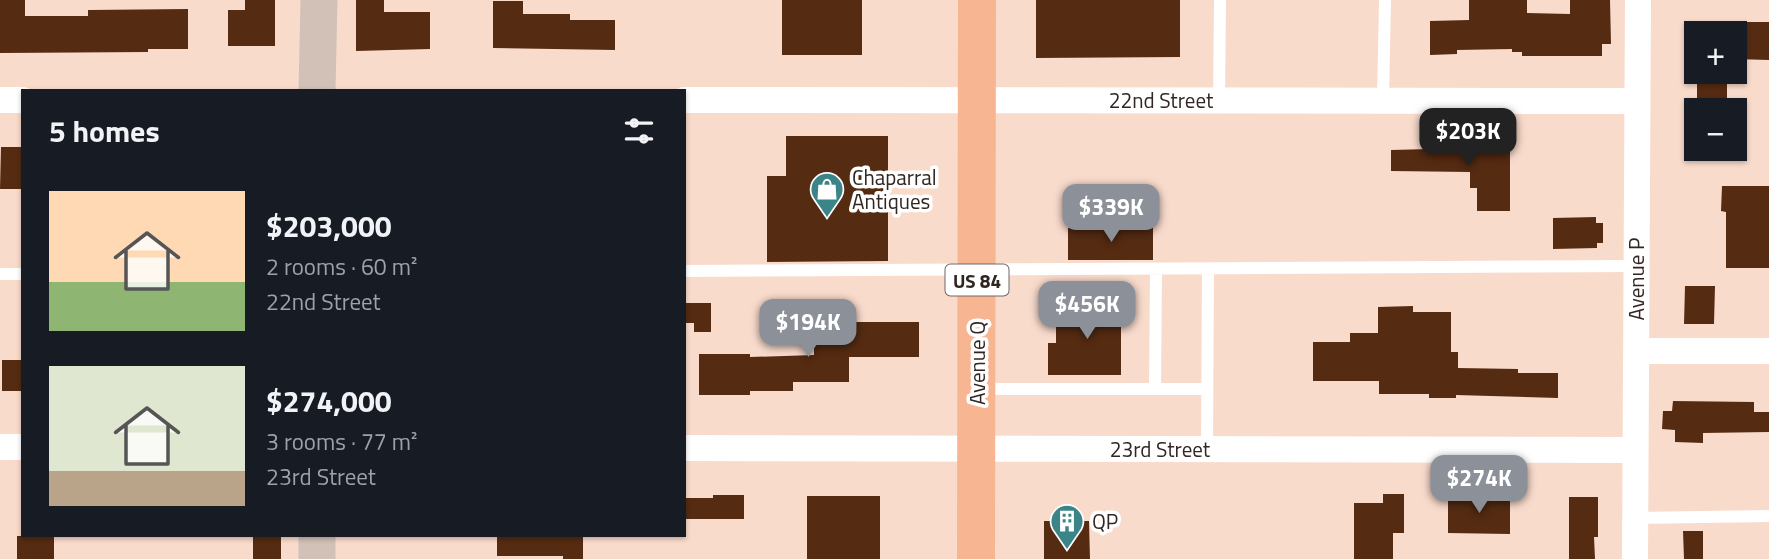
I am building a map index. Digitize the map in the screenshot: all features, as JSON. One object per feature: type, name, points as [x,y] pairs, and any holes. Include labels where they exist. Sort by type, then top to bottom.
[{"type":"highway","name":"Avenue Q","points":[[976,559],[977,0]]},
{"type":"street","points":[[317,89],[319,0]]},
{"type":"street","name":"Avenue P","points":[[1634,559],[1638,0]]},
{"type":"street","points":[[0,100],[21,100]]},
{"type":"street","name":"22nd Street","points":[[686,100],[1637,101]]},
{"type":"street","points":[[1636,351],[1769,351]]},
{"type":"street","points":[[0,447],[21,447]]},
{"type":"street","name":"23rd Street","points":[[686,448],[1635,450]]},
{"type":"street","points":[[317,537],[317,559]]},
{"type":"lane","points":[[1219,100],[1220,0]]},
{"type":"lane","points":[[1383,100],[1385,0]]},
{"type":"lane","points":[[686,271],[1636,266]]},
{"type":"lane","points":[[1155,389],[1156,269]]},
{"type":"lane","points":[[1207,449],[1208,269]]},
{"type":"lane","points":[[0,274],[21,274]]},
{"type":"lane","points":[[976,389],[1207,389]]},
{"type":"lane","points":[[1635,518],[1769,516]]},
{"type":"building","points":[[0,0],[25,0],[25,16],[88,16],[88,10],[188,9],[188,49],[148,49],[148,52],[0,53]]},
{"type":"building","points":[[245,0],[275,0],[275,46],[228,46],[228,10],[245,10]]},
{"type":"building","points":[[356,0],[384,0],[384,12],[430,12],[430,49],[356,51]]},
{"type":"building","points":[[782,0],[862,0],[862,55],[782,55]]},
{"type":"building","points":[[1036,0],[1180,0],[1180,57],[1036,58]]},
{"type":"building","points":[[1469,0],[1527,0],[1527,13],[1570,14],[1570,0],[1610,0],[1611,44],[1602,44],[1602,56],[1522,56],[1522,52],[1512,52],[1512,49],[1457,50],[1457,54],[1430,55],[1430,21],[1469,20]]},
{"type":"building","points":[[493,1],[523,1],[523,14],[570,14],[570,20],[615,20],[615,50],[493,48]]},
{"type":"building","points":[[1747,22],[1769,22],[1769,60],[1747,59]]},
{"type":"building","points":[[1697,84],[1727,84],[1727,98],[1697,98]]},
{"type":"building","name":"Chaparral Antiques","points":[[786,136],[888,136],[888,261],[767,262],[767,176],[786,176]]},
{"type":"building","points":[[1470,138],[1510,138],[1510,211],[1477,211],[1477,188],[1470,188],[1470,172],[1391,171],[1391,150],[1470,148]]},
{"type":"building","points":[[1,147],[21,147],[21,189],[0,189]]},
{"type":"building","points":[[1722,186],[1769,186],[1769,268],[1726,268],[1726,212],[1721,211]]},
{"type":"building","points":[[1596,217],[1596,223],[1603,223],[1603,243],[1597,243],[1597,248],[1553,249],[1553,218]]},
{"type":"building","points":[[1068,228],[1153,228],[1153,260],[1068,260]]},
{"type":"building","points":[[1685,286],[1715,286],[1714,324],[1684,324]]},
{"type":"building","points":[[1087,302],[1121,302],[1121,375],[1048,375],[1048,343],[1056,343],[1056,307],[1087,307]]},
{"type":"building","points":[[686,303],[711,303],[711,332],[694,332],[694,323],[686,323]]},
{"type":"building","points":[[1413,306],[1413,312],[1451,312],[1451,352],[1458,352],[1458,368],[1558,373],[1558,398],[1456,395],[1456,398],[1429,398],[1429,394],[1379,394],[1379,381],[1313,381],[1313,342],[1350,342],[1350,333],[1378,333],[1378,307]]},
{"type":"building","points":[[818,322],[919,322],[919,357],[849,357],[849,382],[793,382],[793,391],[750,391],[750,395],[699,395],[699,354],[750,354],[750,357],[814,355],[814,330],[818,330]]},
{"type":"building","points":[[2,360],[21,360],[21,391],[2,391]]},
{"type":"building","points":[[1673,401],[1754,402],[1754,412],[1769,412],[1769,432],[1703,433],[1703,443],[1675,442],[1675,430],[1662,429],[1663,411],[1672,411]]},
{"type":"building","points":[[1383,494],[1404,494],[1404,533],[1393,533],[1393,559],[1354,559],[1354,503],[1383,503]]},
{"type":"building","points":[[713,495],[744,495],[744,519],[686,519],[686,498],[713,498]]},
{"type":"building","points":[[807,496],[880,496],[880,559],[807,559]]},
{"type":"building","points":[[1448,496],[1510,497],[1510,534],[1448,533]]},
{"type":"building","points":[[1569,497],[1598,497],[1595,559],[1569,559]]},
{"type":"building","points":[[1044,521],[1089,521],[1090,559],[1044,559]]},
{"type":"building","points":[[1683,531],[1703,531],[1703,559],[1684,559]]},
{"type":"building","points":[[17,536],[54,537],[54,559],[17,559]]},
{"type":"building","points":[[253,537],[281,537],[281,559],[253,559]]},
{"type":"building","points":[[497,537],[583,537],[583,559],[563,559],[563,556],[497,556]]},
{"type":"place","name":"Chaparral Antiques","points":[[827,219]]},
{"type":"place","name":"QP","points":[[1067,551]]}]
